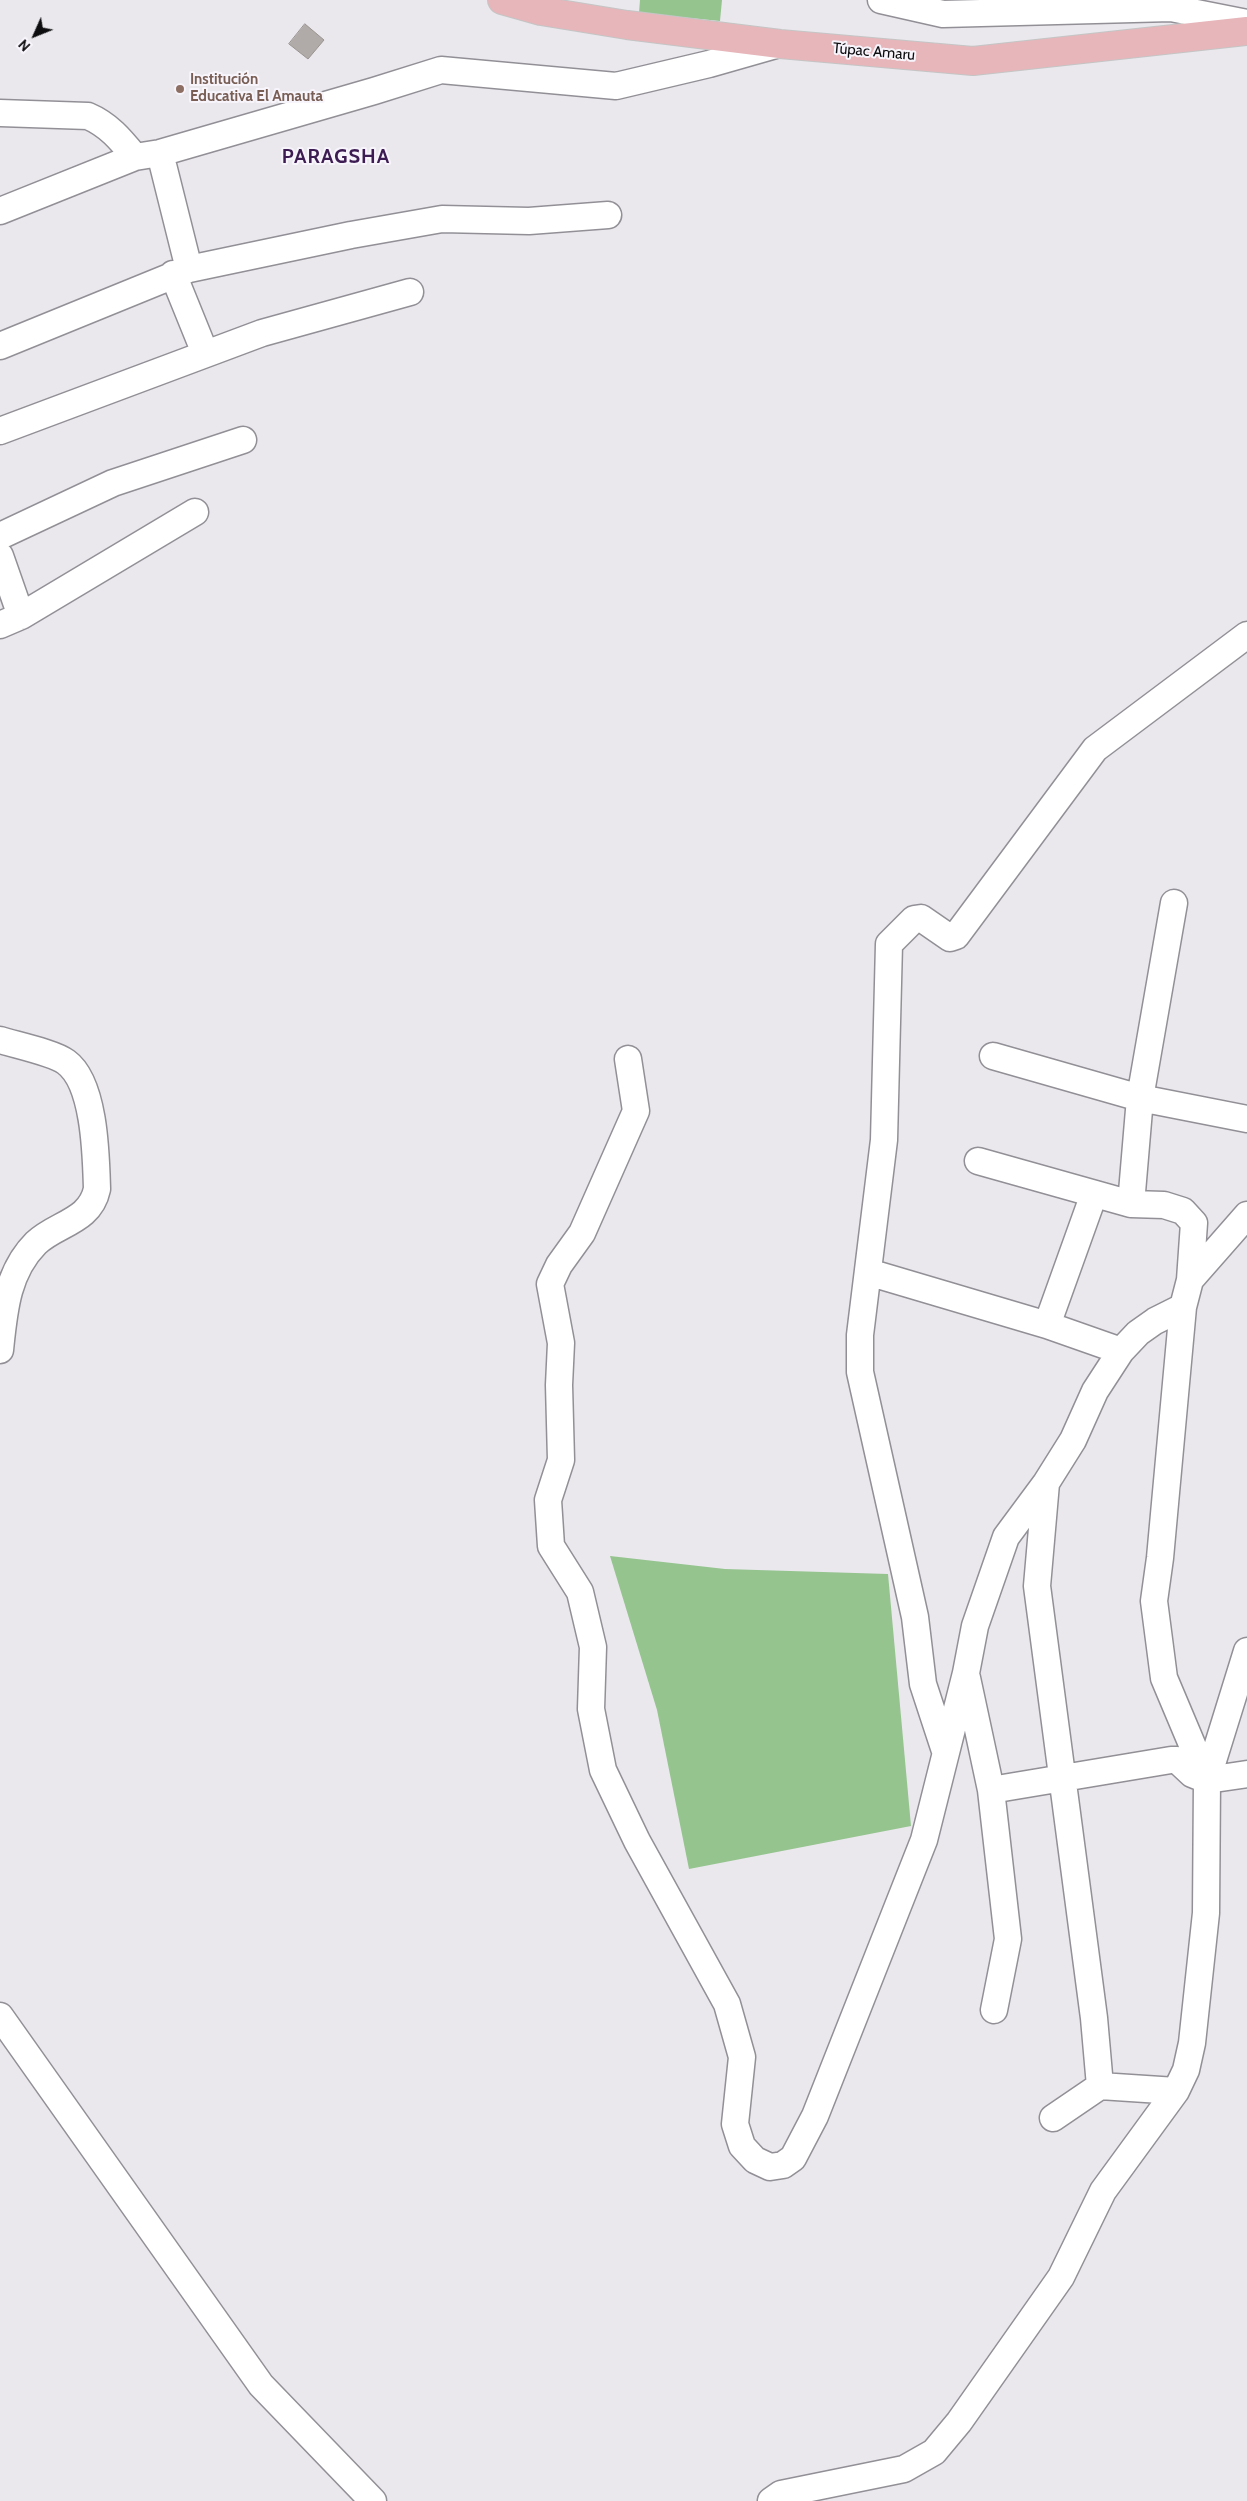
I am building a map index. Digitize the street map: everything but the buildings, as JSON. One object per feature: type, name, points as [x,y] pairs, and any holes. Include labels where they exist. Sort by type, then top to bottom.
[{"type":"main road","name":"Túpac Amaru","points":[[502,0],[541,11],[627,25],[780,44],[973,61],[1247,31]]},
{"type":"street","points":[[880,0],[943,14],[1170,4],[1247,23]]},
{"type":"street","points":[[0,211],[135,157],[160,153],[441,70],[616,86],[709,64],[780,44]]},
{"type":"street","points":[[0,113],[88,116],[114,132],[135,157]]},
{"type":"street","points":[[160,153],[181,271],[205,353]]},
{"type":"street","points":[[0,346],[181,271],[442,219],[529,221],[608,215]]},
{"type":"street","points":[[0,431],[262,333],[410,292]]},
{"type":"street","points":[[0,536],[113,483],[244,440]]},
{"type":"street","points":[[0,556],[10,621],[195,512]]},
{"type":"street","points":[[945,1751],[923,1684],[915,1617],[860,1372],[860,1334],[884,1140],[889,944],[914,919],[921,918],[950,938],[956,936],[1095,750],[1247,635]]},
{"type":"street","points":[[1131,1204],[1140,1098],[1174,904]]},
{"type":"street","points":[[0,1040],[64,1060],[73,1068],[92,1114],[97,1189],[94,1200],[81,1217],[51,1231],[26,1254],[14,1276],[5,1302],[0,1350]]},
{"type":"street","points":[[993,1056],[1140,1098],[1247,1119]]},
{"type":"street","points":[[628,1059],[636,1111],[582,1233],[559,1265],[550,1284],[561,1343],[559,1385],[561,1460],[548,1500],[551,1546],[580,1592],[593,1647],[591,1709],[603,1770],[637,1841],[727,2004],[742,2057],[735,2124],[742,2146],[754,2160],[770,2167],[783,2165],[793,2158],[815,2116],[924,1840],[966,1673],[975,1626],[1006,1537],[1046,1483],[1073,1440],[1095,1391],[1121,1350],[1138,1333],[1155,1321],[1183,1307]]},
{"type":"street","points":[[978,1161],[1131,1204],[1164,1205],[1183,1211],[1194,1223],[1190,1280],[1183,1307],[1160,1558],[1154,1601],[1164,1678],[1207,1780]]},
{"type":"street","points":[[1047,1325],[1094,1194]]},
{"type":"street","points":[[1190,1280],[1247,1215]]},
{"type":"street","points":[[868,1272],[1047,1325],[1121,1350]]},
{"type":"street","points":[[1046,1483],[1037,1586],[1049,1689],[1063,1779],[1094,2018],[1100,2086]]},
{"type":"street","points":[[771,2501],[781,2494],[904,2469],[934,2452],[959,2422],[1061,2277],[1103,2192],[1176,2091],[1186,2070],[1192,2043],[1206,1913],[1207,1780],[1247,1651]]},
{"type":"street","points":[[966,1673],[991,1790],[1008,1939],[994,2010]]},
{"type":"street","points":[[991,1790],[1177,1760],[1192,1774],[1207,1780],[1247,1774]]},
{"type":"street","points":[[0,2016],[261,2385],[373,2501]]},
{"type":"street","points":[[1054,2118],[1100,2086],[1176,2091]]},
{"type":"green space","points":[[640,0],[722,0],[720,21],[639,13]]},
{"type":"green space","points":[[610,1556],[725,1569],[888,1574],[911,1826],[689,1869],[657,1710]]},
{"type":"place","name":"Institución Educativa El Amauta","points":[[180,89]]},
{"type":"district","name":"PARAGSHA","points":[[336,157]]}]
